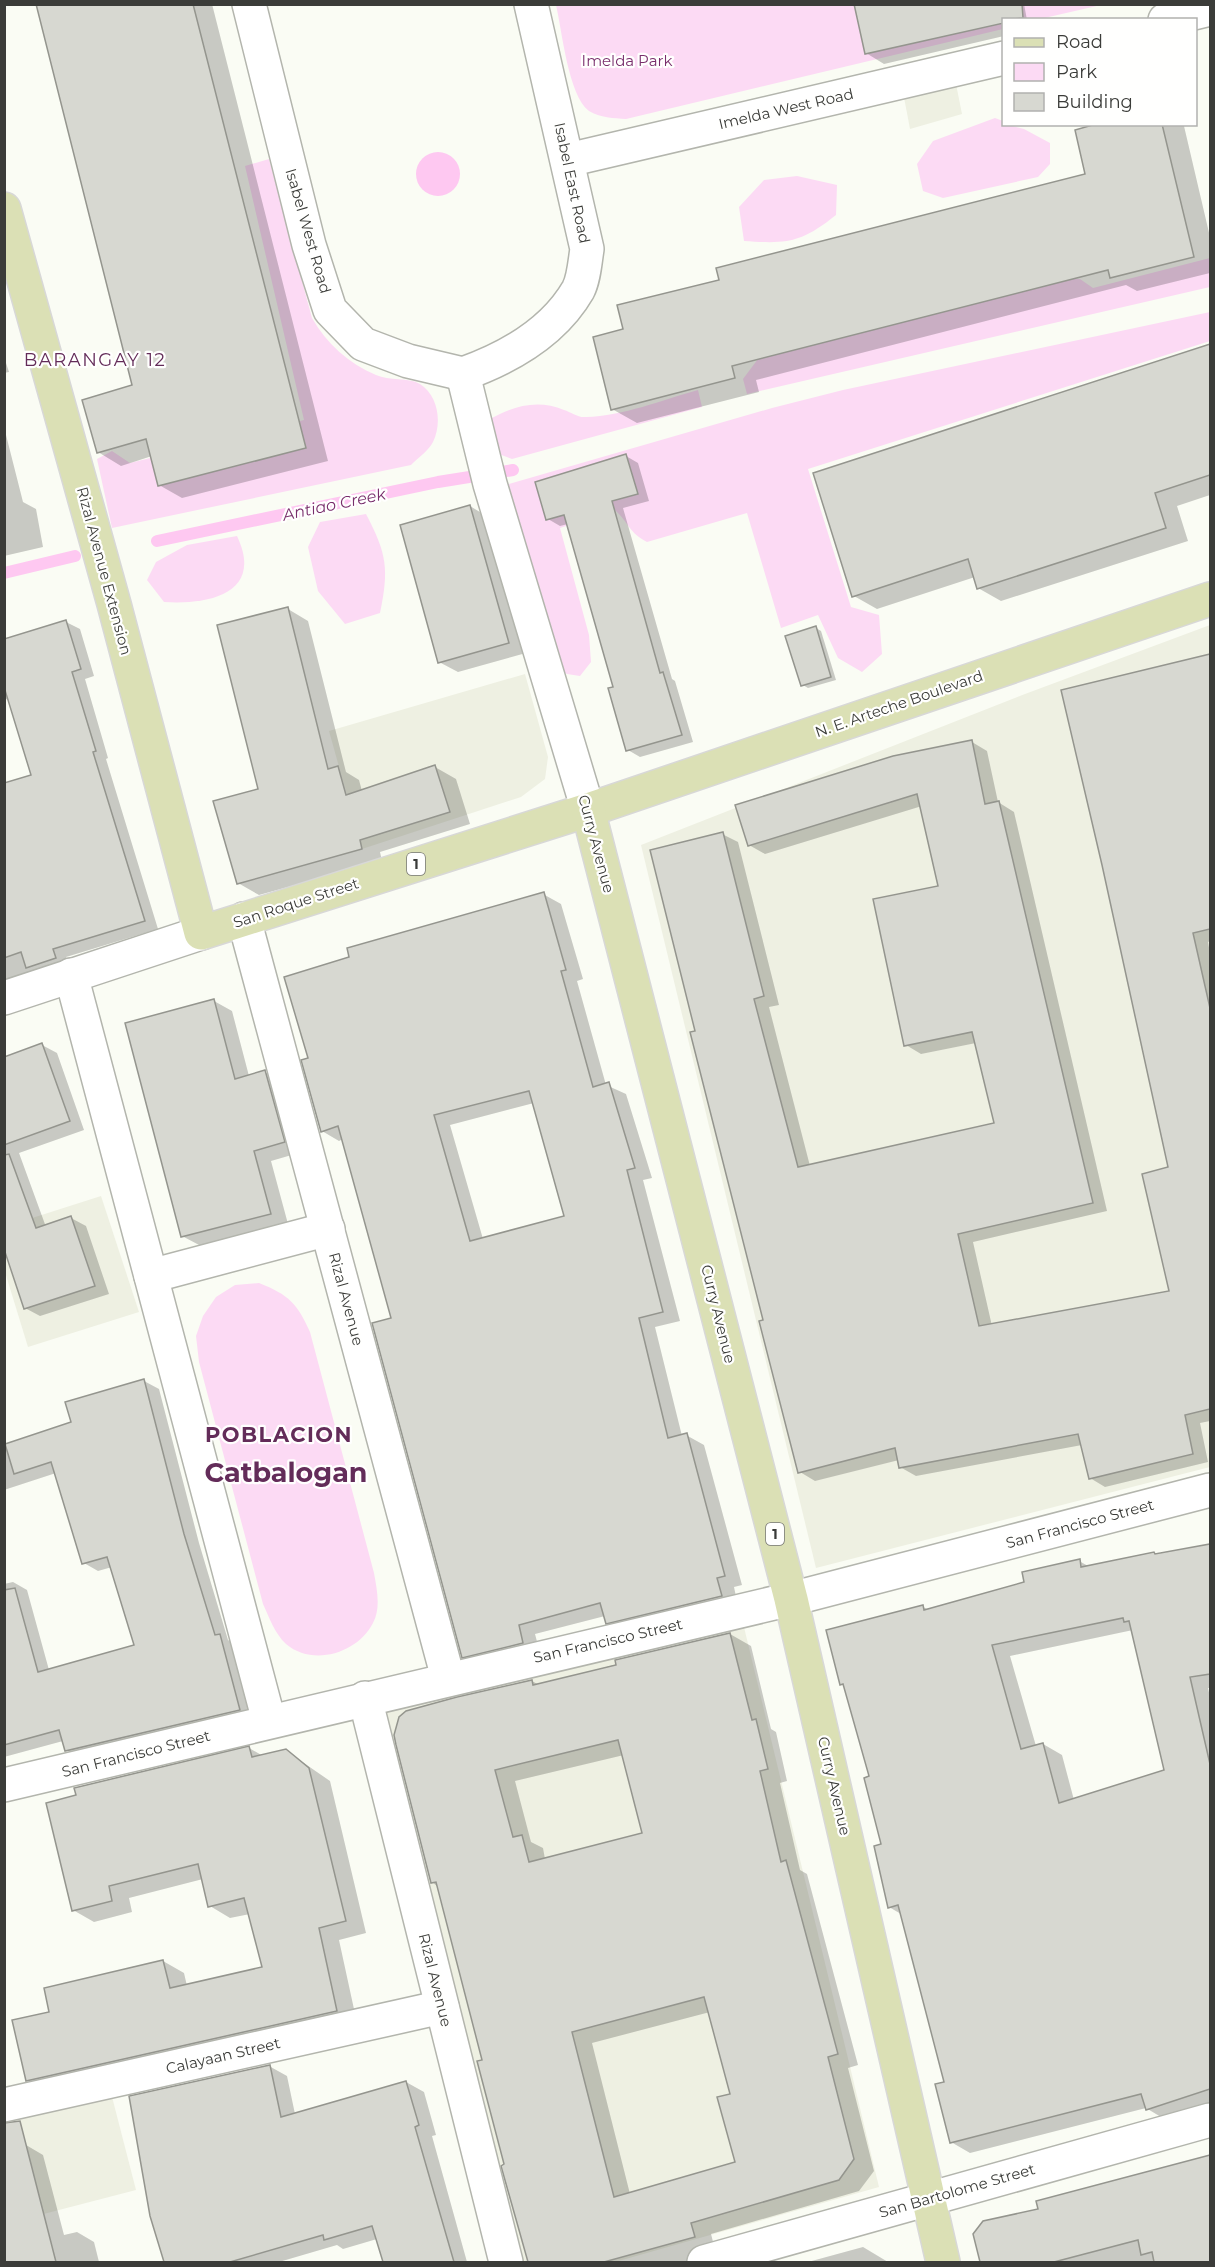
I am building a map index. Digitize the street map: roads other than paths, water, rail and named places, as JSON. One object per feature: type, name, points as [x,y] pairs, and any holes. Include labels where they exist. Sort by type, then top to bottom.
[{"type":"main road","name":"Rizal Avenue Extension","points":[[4,209],[114,604],[201,933]]},
{"type":"main road","name":"N. E. Arteche Boulevard","points":[[588,810],[1210,598]]},
{"type":"main road","name":"San Roque Street","points":[[201,933],[588,810]]},
{"type":"main road","name":"Curry Avenue","points":[[588,810],[791,1599],[943,2262]]},
{"type":"street","name":"Isabel West Road","points":[[249,4],[309,245],[330,310],[363,344],[408,361],[463,374]]},
{"type":"street","name":"Isabel East Road","points":[[463,374],[495,362],[550,327],[579,288],[587,249],[531,4]]},
{"type":"street","points":[[1173,18],[1210,9]]},
{"type":"street","name":"Imelda West Road","points":[[568,160],[1002,58]]},
{"type":"street","name":"Curry Avenue","points":[[463,374],[486,472],[588,810]]},
{"type":"street","name":"Rizal Avenue","points":[[244,919],[448,1678]]},
{"type":"street","name":"San Roque Street","points":[[4,998],[201,933]]},
{"type":"street","points":[[71,975],[269,1721]]},
{"type":"street","points":[[151,1276],[328,1229]]},
{"type":"street","name":"San Francisco Street","points":[[4,1785],[448,1678],[791,1599],[1210,1490]]},
{"type":"street","name":"Rizal Avenue","points":[[365,1698],[506,2262]]},
{"type":"street","name":"Calayaan Street","points":[[4,2105],[442,2007]]},
{"type":"street","name":"San Bartolome Street","points":[[704,2262],[1210,2120]]},
{"type":"waterway","name":"Antiao Creek","points":[[157,541],[438,482],[513,470]]},
{"type":"waterway","name":"Antiao Creek","points":[[4,573],[75,556]]},
{"type":"district","name":"BARANGAY 12","points":[[95,360]]},
{"type":"district","name":"POBLACION","points":[[279,1435]]},
{"type":"district","name":"Catbalogan","points":[[286,1473]]},
{"type":"park label","name":"Imelda Park","points":[[627,61]]}]
